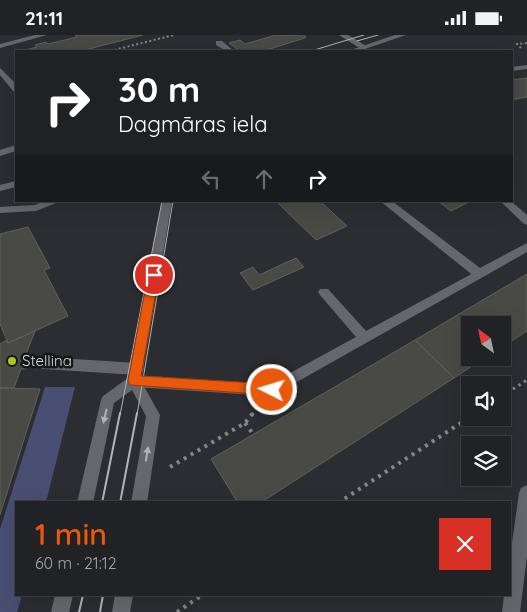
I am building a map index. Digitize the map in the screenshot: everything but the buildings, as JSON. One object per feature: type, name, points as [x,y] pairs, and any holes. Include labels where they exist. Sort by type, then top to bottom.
[{"type":"street","points":[[0,45],[43,35]]},
{"type":"street","points":[[343,35],[364,47]]},
{"type":"street","points":[[355,50],[402,35]]},
{"type":"street","points":[[219,43],[229,50]]},
{"type":"street","points":[[513,69],[527,67]]},
{"type":"street","points":[[1,72],[15,88]]},
{"type":"street","points":[[0,153],[15,148]]},
{"type":"street","points":[[0,188],[15,184]]},
{"type":"street","points":[[0,210],[36,208],[53,202]]},
{"type":"street","points":[[139,501],[153,415],[136,375],[167,202]]},
{"type":"street","points":[[386,202],[479,274]]},
{"type":"street","points":[[506,202],[527,221]]},
{"type":"street","points":[[44,363],[272,390],[527,247]]},
{"type":"street","points":[[324,292],[365,338]]},
{"type":"street","points":[[85,501],[108,399],[136,375]]},
{"type":"street","points":[[511,612],[527,493]]},
{"type":"street","points":[[60,612],[64,596]]},
{"type":"street","points":[[121,612],[124,596]]},
{"type":"path","points":[[114,50],[174,35]]},
{"type":"path","points":[[511,390],[527,380]]},
{"type":"path","points":[[170,467],[245,423],[272,390]]},
{"type":"path","points":[[245,423],[253,435]]},
{"type":"path","points":[[341,501],[461,423]]},
{"type":"path","points":[[177,612],[201,596]]},
{"type":"shaded area","points":[[45,387],[75,387],[46,501],[15,501],[15,596],[22,596],[17,612],[0,612],[0,529]]},
{"type":"tram line","points":[[314,50],[364,35]]},
{"type":"tram line","points":[[357,41],[378,35]]},
{"type":"tram line","points":[[120,415],[162,202]]},
{"type":"tram line","points":[[137,415],[173,202]]},
{"type":"tram line","points":[[102,501],[120,413]]},
{"type":"tram line","points":[[120,501],[137,413]]},
{"type":"tram line","points":[[79,612],[83,596]]},
{"type":"tram line","points":[[100,612],[103,596]]},
{"type":"place","name":"Stellina","points":[[12,361]]},
{"type":"route","points":[[154,275],[134,381],[272,390]]}]
